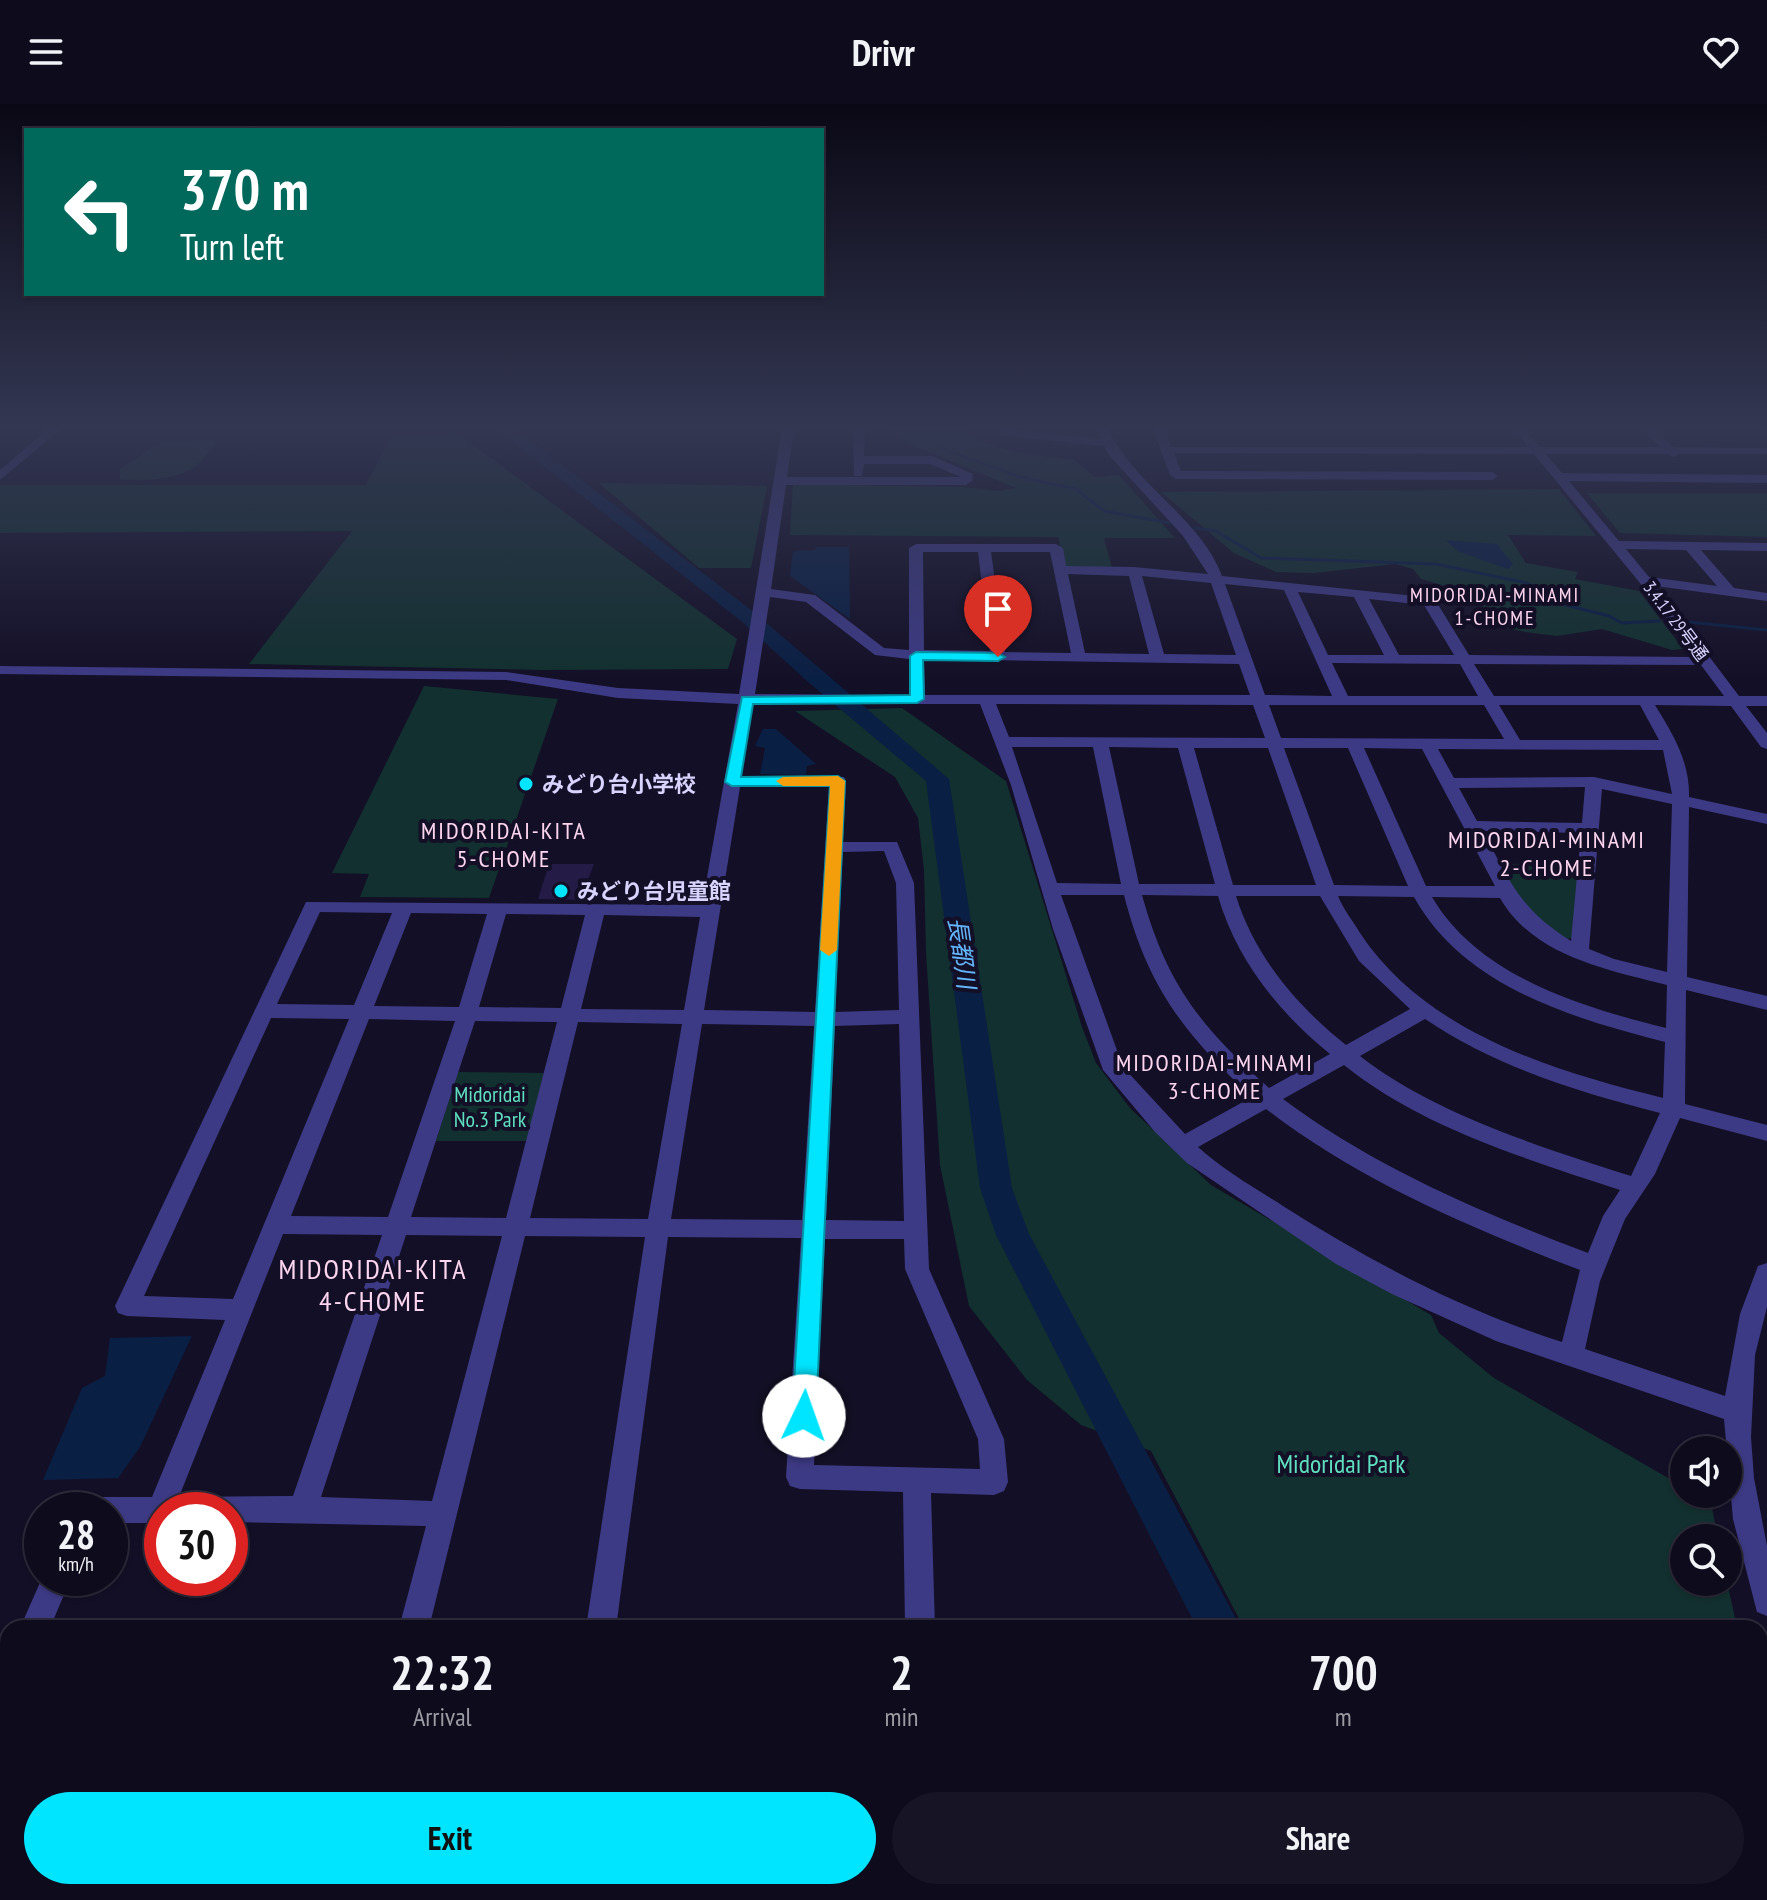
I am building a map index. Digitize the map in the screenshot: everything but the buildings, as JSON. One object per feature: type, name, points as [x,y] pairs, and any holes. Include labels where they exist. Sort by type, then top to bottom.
[{"type":"street","points":[[602,1620],[658,1227],[775,513]]},
{"type":"street","points":[[1169,513],[1212,567],[1326,889],[1343,926],[1364,956],[1391,984],[1425,1010],[1463,1034],[1530,1066],[1767,1133]]},
{"type":"street","name":"3.4.17 29号通","points":[[1590,513],[1645,580],[1767,744]]},
{"type":"street","points":[[1617,545],[1767,547]]},
{"type":"street","points":[[1690,546],[1729,591]]},
{"type":"street","points":[[917,699],[916,548],[1056,548],[1079,658]]},
{"type":"street","points":[[984,548],[998,657]]},
{"type":"street","points":[[1062,570],[1134,571],[1429,601],[1515,744]]},
{"type":"street","points":[[1134,571],[1158,659]]},
{"type":"street","points":[[1645,580],[1767,597]]},
{"type":"street","points":[[1289,587],[1342,700]]},
{"type":"street","points":[[764,592],[810,598],[880,652],[916,656],[1244,660]]},
{"type":"street","points":[[1359,594],[1394,660]]},
{"type":"street","points":[[1323,659],[1707,661]]},
{"type":"street","points":[[0,670],[506,676],[657,697],[747,700],[1767,701]]},
{"type":"street","points":[[986,699],[1019,785],[1049,889],[1114,1070],[1183,1145],[1240,1190],[1344,1257],[1443,1308],[1505,1334],[1737,1412]]},
{"type":"street","points":[[1571,1356],[1595,1266],[1615,1216],[1635,1186],[1674,1107],[1681,800],[1678,761],[1645,701]]},
{"type":"street","points":[[1100,741],[1131,889],[1155,957],[1176,1002],[1212,1046],[1266,1098],[1340,1150],[1422,1196],[1595,1266]]},
{"type":"street","points":[[1184,741],[1236,925],[1266,975],[1300,1014],[1345,1055],[1451,1119],[1556,1161],[1635,1186]]},
{"type":"street","points":[[1003,742],[1671,745]]},
{"type":"street","points":[[1353,742],[1420,891],[1440,923],[1462,945],[1510,978],[1582,1012],[1675,1038]]},
{"type":"street","points":[[1427,743],[1506,892],[1528,921],[1579,953],[1629,970],[1767,1003]]},
{"type":"street","points":[[732,782],[838,781],[834,847],[814,1230],[800,1477],[994,1482],[991,1439],[917,1269],[905,883],[891,846],[834,847]]},
{"type":"street","points":[[1448,783],[1594,782],[1767,819]]},
{"type":"street","points":[[1579,953],[1594,782]]},
{"type":"street","points":[[1470,826],[1568,826],[1592,829]]},
{"type":"street","points":[[1049,889],[1506,892]]},
{"type":"street","points":[[241,1310],[127,1306],[313,906],[711,911]]},
{"type":"street","points":[[167,1492],[404,907]]},
{"type":"street","points":[[303,1509],[467,1014],[498,909]]},
{"type":"street","points":[[416,1620],[596,910]]},
{"type":"street","points":[[1183,1145],[1425,1010]]},
{"type":"street","points":[[264,1011],[825,1019],[909,1017]]},
{"type":"street","points":[[275,1225],[916,1230]]},
{"type":"street","points":[[1767,1273],[1750,1318],[1736,1389],[1744,1504],[1767,1602]]},
{"type":"street","points":[[917,1480],[920,1620]]},
{"type":"street","points":[[248,1509],[443,1514]]},
{"type":"street","points":[[39,1620],[49,1596]]},
{"type":"green space","points":[[0,513],[565,513],[737,639],[728,669],[542,670],[249,664],[352,531],[0,533]]},
{"type":"green space","points":[[634,513],[762,513],[751,568],[699,568]]},
{"type":"green space","points":[[791,513],[1153,513],[1175,538],[1104,538],[1112,568],[1066,568],[1058,537],[790,535]]},
{"type":"green space","points":[[1186,513],[1578,513],[1596,536],[1508,535],[1526,563],[1578,572],[1575,579],[1639,591],[1683,649],[1672,650],[1602,629],[1557,636],[1503,627],[1485,614],[1483,605],[1470,593],[1421,579],[1413,569],[1395,564],[1314,573],[1276,572],[1234,553]]},
{"type":"green space","points":[[1603,513],[1767,513],[1767,537],[1620,533]]},
{"type":"green space","points":[[424,686],[558,699],[489,898],[360,897],[369,874],[332,873]]},
{"type":"green space","name":"Midoridai Park","points":[[902,708],[1006,781],[1082,1027],[1096,1063],[1130,1108],[1211,1185],[1431,1315],[1439,1333],[1494,1378],[1670,1479],[1670,1508],[1712,1508],[1715,1524],[1670,1524],[1670,1596],[1730,1596],[1735,1618],[1240,1620],[1151,1451],[1081,1425],[1027,1380],[969,1306],[940,1165],[926,953],[924,870],[918,818],[895,777],[795,711]]},
{"type":"green space","points":[[1581,863],[1573,938],[1564,939],[1528,913],[1499,864]]},
{"type":"green space","name":"Midoridai No.3 Park","points":[[458,1072],[544,1073],[527,1141],[436,1141]]},
{"type":"water","points":[[1446,540],[1497,544],[1513,564],[1508,569],[1457,551]]},
{"type":"water","points":[[816,547],[849,547],[850,619],[790,576],[793,551],[815,550]]},
{"type":"water","points":[[763,729],[776,729],[816,764],[807,766],[806,775],[760,774],[765,748],[755,746]]},
{"type":"water","points":[[192,1336],[140,1447],[118,1478],[43,1480],[82,1388],[105,1376],[110,1338]]},
{"type":"waterway","name":"長都川","points":[[613,513],[748,617],[815,678],[937,779],[996,1188],[1013,1235],[1215,1620]]},
{"type":"waterway","points":[[1114,513],[1170,523]]},
{"type":"waterway","points":[[1194,528],[1216,531],[1261,558],[1436,564],[1527,583],[1562,604],[1609,616],[1622,623],[1659,621]]},
{"type":"waterway","points":[[1688,622],[1767,630]]},
{"type":"slow traffic","points":[[783,781],[838,781],[829,950]]},
{"type":"place","name":"みどり台小学校","points":[[526,784]]},
{"type":"place","name":"みどり台児童館","points":[[561,891]]},
{"type":"district","name":"MIDORIDAI-MINAMI 1-CHOME","points":[[1495,606]]},
{"type":"district","name":"MIDORIDAI-KITA 5-CHOME","points":[[504,844]]},
{"type":"district","name":"MIDORIDAI-MINAMI 2-CHOME","points":[[1547,853]]},
{"type":"district","name":"MIDORIDAI-MINAMI 3-CHOME","points":[[1215,1076]]},
{"type":"district","name":"MIDORIDAI-KITA 4-CHOME","points":[[373,1284]]},
{"type":"route","points":[[804,1416],[838,781],[732,782],[747,700],[917,699],[916,656],[998,657]]}]
